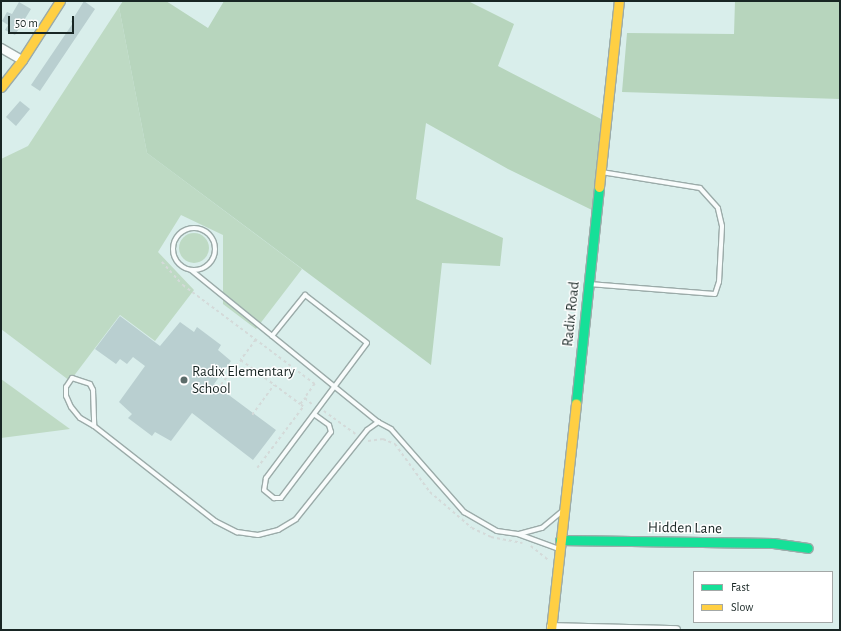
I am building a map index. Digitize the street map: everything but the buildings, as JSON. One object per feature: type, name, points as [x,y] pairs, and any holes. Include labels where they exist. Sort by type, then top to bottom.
[{"type":"street","points":[[1,87],[22,60],[60,1]]},
{"type":"street","name":"Radix Road","points":[[551,628],[619,1]]},
{"type":"street","points":[[1,48],[22,60]]},
{"type":"street","name":"Hidden Lane","points":[[560,544],[773,543],[808,548]]},
{"type":"street","points":[[551,628],[676,630]]},
{"type":"lane","points":[[589,284],[715,294],[719,282],[722,226],[718,208],[700,188],[600,172]]},
{"type":"lane","points":[[191,270],[204,268],[213,259],[216,247],[211,235],[201,228],[189,227],[178,233],[172,244],[173,256],[180,266],[191,270],[378,422],[391,429],[464,512],[496,531],[518,534],[560,544]]},
{"type":"lane","points":[[272,336],[305,295],[367,343],[336,388],[315,415],[263,483],[264,490],[274,498],[282,498],[330,432],[329,425],[315,415]]},
{"type":"lane","points":[[94,426],[93,390],[90,384],[72,378],[66,387],[66,396],[71,407],[80,418],[94,426],[215,521],[238,532],[258,535],[278,530],[296,519],[367,430],[378,422]]},
{"type":"lane","points":[[518,534],[542,528],[564,509]]},
{"type":"path","points":[[162,262],[178,280],[315,384],[300,404]]},
{"type":"path","points":[[212,394],[256,340]]},
{"type":"path","points":[[241,360],[303,407],[258,468]]},
{"type":"path","points":[[252,415],[274,385]]},
{"type":"path","points":[[305,398],[315,406]]},
{"type":"green space","points":[[123,1],[166,1],[208,28],[224,1],[468,1],[514,24],[498,66],[603,120],[594,211],[508,169],[426,123],[416,199],[503,238],[500,266],[442,263],[431,365],[147,153],[119,7]]},
{"type":"green space","points":[[735,1],[840,1],[840,99],[622,92],[627,33],[734,34]]},
{"type":"green space","points":[[119,7],[147,153],[302,269],[256,329],[223,304],[223,235],[181,215],[158,252],[194,290],[155,341],[120,315],[70,381],[1,329],[1,159],[28,146]]},
{"type":"green space","points":[[194,233],[205,237],[209,248],[205,259],[194,263],[183,259],[179,248],[183,237]]},
{"type":"green space","points":[[1,379],[70,429],[1,438]]},
{"type":"traffic: fast","points":[[576,403],[599,187]]},
{"type":"traffic: fast","points":[[560,540],[773,543],[808,548]]},
{"type":"traffic: slow","points":[[1,87],[22,60],[60,1]]},
{"type":"traffic: slow","points":[[599,187],[619,1]]},
{"type":"traffic: slow","points":[[551,630],[576,403]]},
{"type":"place","name":"Radix Elementary School","points":[[184,380]]}]
